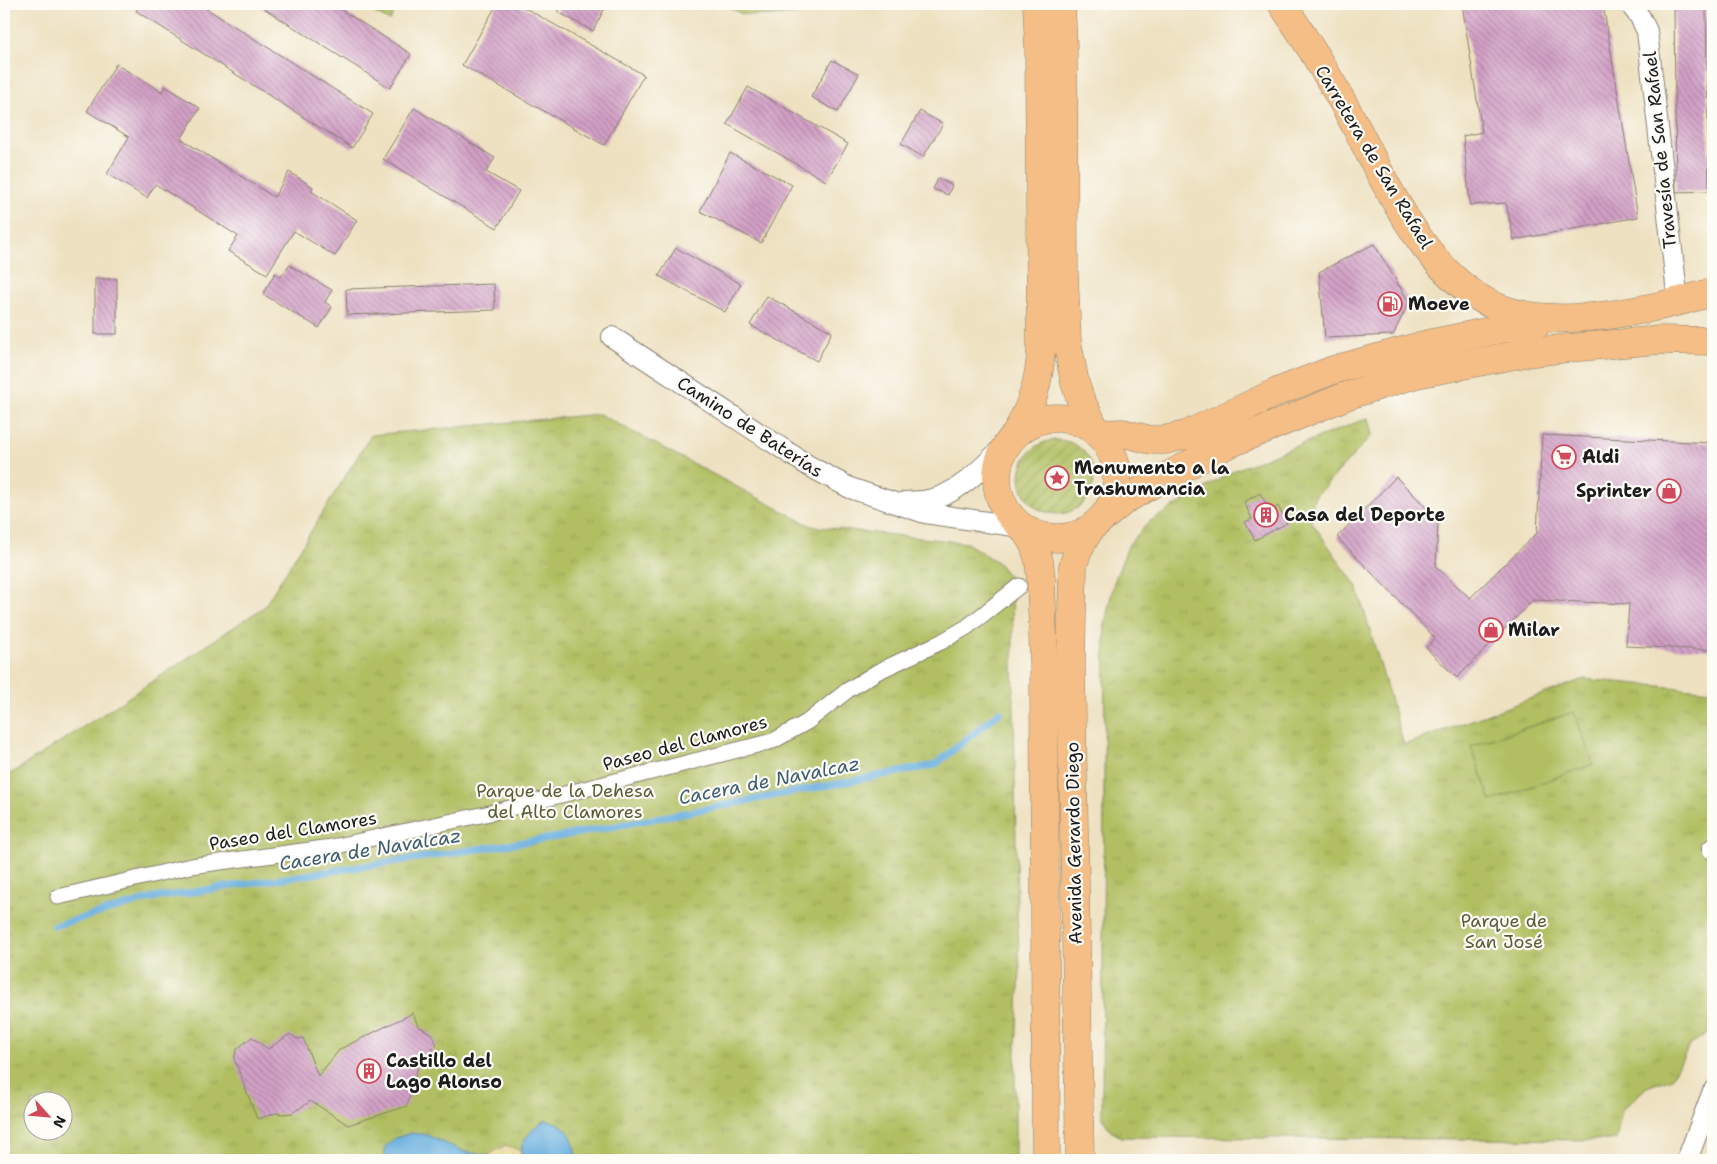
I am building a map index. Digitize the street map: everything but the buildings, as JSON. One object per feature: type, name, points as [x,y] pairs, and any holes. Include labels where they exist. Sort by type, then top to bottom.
[{"type":"main road","points":[[1037,4],[1040,48],[1040,360],[1035,393],[999,461],[996,484],[1002,505],[1012,520],[1023,529],[1041,537],[1058,539],[1075,536],[1094,525],[1125,500],[1226,445],[1346,396],[1417,374],[1525,353],[1568,348],[1659,340],[1713,341]]},
{"type":"main road","points":[[1061,4],[1063,47],[1064,274],[1067,341],[1075,383],[1081,401],[1098,434],[1108,446],[1113,456],[1117,478],[1113,499],[1106,514],[1094,525]]},
{"type":"main road","name":"Carretera de San Rafael","points":[[1282,4],[1346,109],[1414,230],[1449,274],[1474,294],[1506,310],[1539,317],[1588,317],[1678,302],[1713,292]]},
{"type":"main road","points":[[1013,437],[1037,421],[1058,418],[1080,422],[1098,434],[1123,433],[1151,440],[1176,438],[1278,392],[1333,370],[1428,344],[1492,331],[1588,317]]},
{"type":"main road","name":"Avenida Gerardo Diego","points":[[1080,1160],[1071,664],[1073,566],[1078,550],[1094,525]]},
{"type":"main road","name":"Avenida Gerardo Diego","points":[[1023,529],[1034,545],[1038,561],[1041,580],[1044,654],[1046,1160]]},
{"type":"street","points":[[1288,4],[1300,33]]},
{"type":"street","name":"Travesía de San Rafael","points":[[1630,4],[1640,17],[1647,31],[1678,302]]},
{"type":"street","name":"Camino de Baterías","points":[[612,337],[828,478],[850,488],[925,512],[1023,529]]},
{"type":"street","name":"Camino de Baterías","points":[[895,502],[928,500],[950,492],[968,479],[1013,437]]},
{"type":"street","name":"Paseo del Clamores","points":[[58,897],[191,866],[332,847],[490,813],[773,741],[807,722],[848,690],[877,672],[941,642],[967,627],[1019,586]]},
{"type":"street","points":[[1687,1160],[1713,1091]]},
{"type":"green space","points":[[358,4],[397,4],[390,21]]},
{"type":"green space","points":[[722,4],[818,4],[802,13],[772,16],[742,14]]},
{"type":"green space","name":"Parque de la Dehesa del Alto Clamores","points":[[599,414],[811,526],[967,543],[997,562],[1012,580],[1017,911],[1020,969],[1015,1070],[1015,1160],[4,1160],[4,778],[264,607],[371,435]]},
{"type":"green space","name":"Parque de San José","points":[[1368,418],[1372,435],[1314,498],[1311,521],[1357,587],[1404,745],[1584,679],[1713,691],[1713,843],[1705,854],[1713,861],[1713,1029],[1690,1045],[1672,1078],[1647,1087],[1622,1110],[1616,1140],[1122,1137],[1112,1132],[1102,1118],[1105,623],[1114,582],[1129,544],[1149,522],[1235,470]]},
{"type":"green space","points":[[1050,440],[1064,440],[1078,446],[1088,456],[1094,470],[1094,484],[1088,498],[1078,508],[1064,514],[1050,514],[1036,508],[1026,498],[1020,484],[1020,470],[1026,456],[1036,446]]},
{"type":"green space","points":[[1574,712],[1593,764],[1491,801],[1471,746]]},
{"type":"sand","points":[[506,1145],[521,1151],[522,1160],[498,1160],[488,1155]]},
{"type":"water","points":[[545,1120],[560,1124],[569,1133],[574,1145],[576,1160],[522,1160],[523,1143],[533,1130]]},
{"type":"water","points":[[411,1133],[427,1135],[465,1152],[488,1155],[498,1160],[385,1160],[385,1147],[395,1138]]},
{"type":"waterway","name":"Cacera de Navalcaz","points":[[54,926],[153,898],[558,837],[935,765],[1000,712]]},
{"type":"place","name":"Moeve","points":[[1390,304]]},
{"type":"place","name":"Aldi","points":[[1564,457]]},
{"type":"place","name":"Monumento a la Trashumancia","points":[[1057,478]]},
{"type":"place","name":"Sprinter","points":[[1669,491]]},
{"type":"place","name":"Casa del Deporte","points":[[1266,515]]},
{"type":"place","name":"Milar","points":[[1491,630]]},
{"type":"place","name":"Castillo del Lago Alonso","points":[[369,1071]]}]
